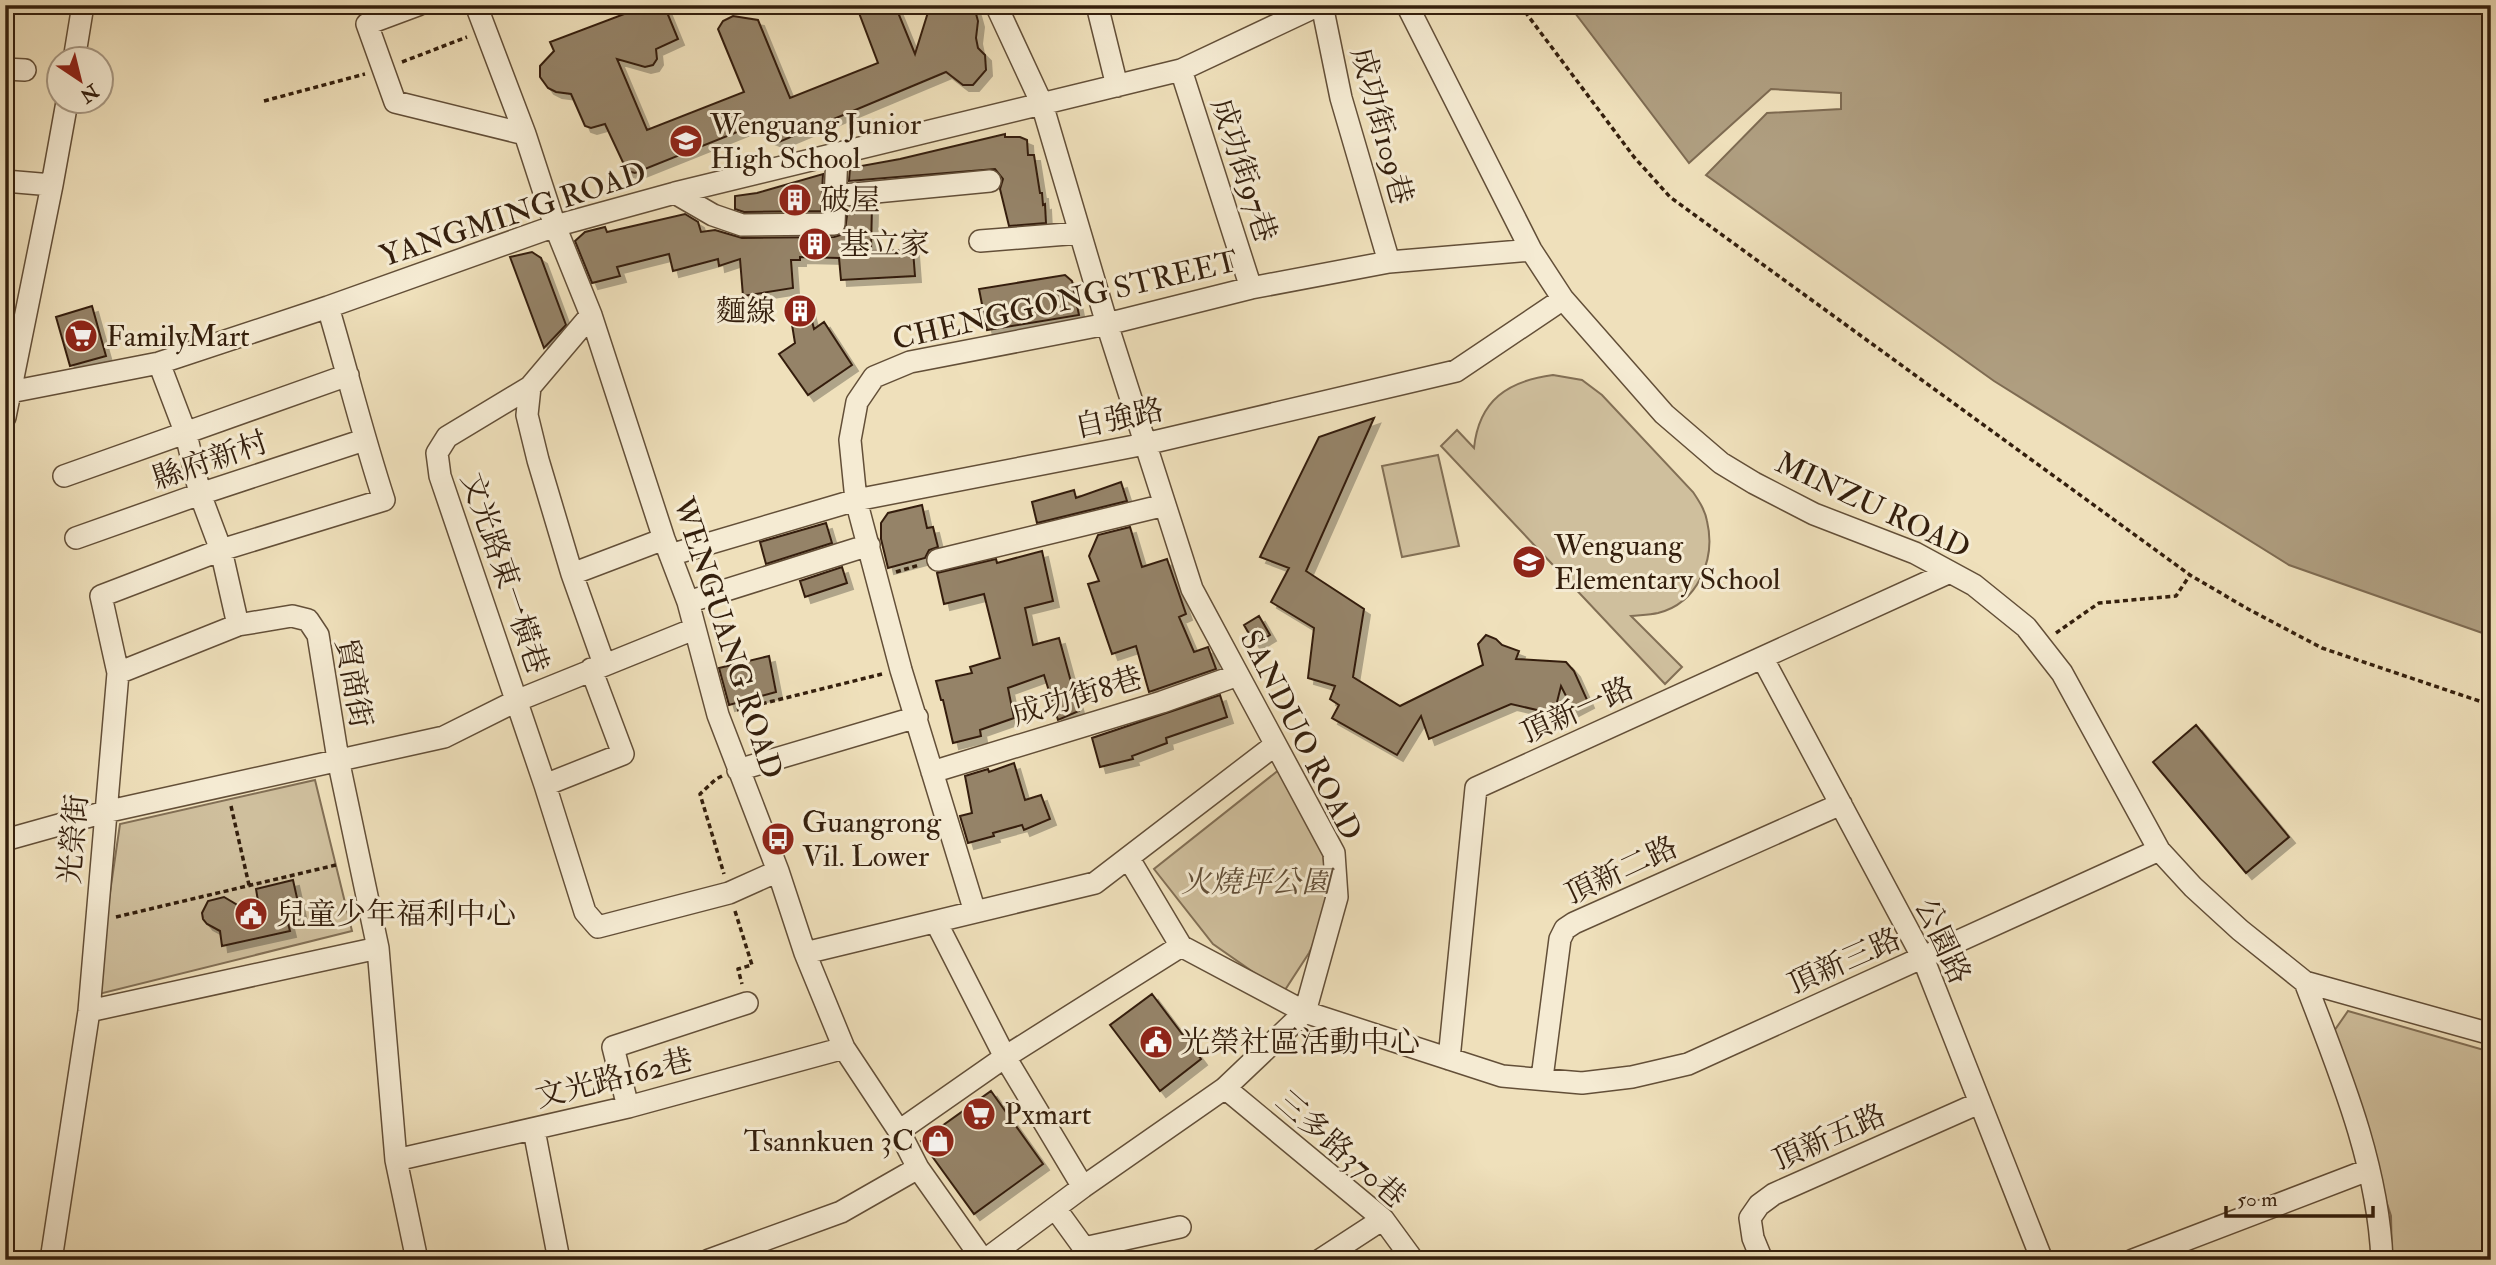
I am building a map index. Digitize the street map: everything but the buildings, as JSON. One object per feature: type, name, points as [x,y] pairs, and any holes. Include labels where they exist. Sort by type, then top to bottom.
[{"type":"street","points":[[76,46],[83,5]]},
{"type":"street","points":[[418,5],[367,24],[395,102],[525,134]]},
{"type":"street","name":"WENGUANG ROAD","points":[[476,5],[525,134],[555,226],[591,315],[667,547],[688,602],[718,715],[778,871],[805,953],[844,1048],[899,1130],[918,1168],[984,1260]]},
{"type":"street","name":"SANDUO ROAD","points":[[996,5],[1042,104],[1107,324],[1192,589],[1334,853],[1337,897],[1305,1012]]},
{"type":"street","points":[[1097,5],[1117,86]]},
{"type":"street","name":"YANGMING ROAD","points":[[7,393],[159,363],[328,307],[555,226],[675,193],[1181,70],[1320,5]]},
{"type":"street","name":"成功街109巷","points":[[1320,5],[1341,98],[1389,262]]},
{"type":"street","name":"MINZU ROAD","points":[[1407,5],[1531,250],[1563,299],[1664,414],[1721,463],[1793,504],[1915,553],[1996,601],[2026,627],[2041,643],[2080,703],[2159,849],[2193,887],[2240,930],[2305,982],[2491,1034]]},
{"type":"street","name":"成功街97巷","points":[[1181,70],[1251,288]]},
{"type":"street","points":[[5,417],[7,393],[64,116]]},
{"type":"street","points":[[675,193],[713,215],[742,225],[834,224],[837,154]]},
{"type":"street","points":[[5,181],[52,185]]},
{"type":"street","points":[[834,196],[990,181]]},
{"type":"street","points":[[980,241],[1080,233]]},
{"type":"street","name":"CHENGGONG STREET","points":[[975,912],[901,670],[856,500],[850,440],[857,402],[874,377],[910,362],[1107,324],[1251,288],[1389,262],[1531,250]]},
{"type":"street","name":"自強路","points":[[572,574],[667,547],[856,500],[1145,444],[1456,372],[1563,299]]},
{"type":"street","points":[[221,550],[384,500],[364,440],[328,307]]},
{"type":"street","name":"文光路東一橫巷","points":[[591,315],[530,387],[447,437],[437,453],[440,476],[545,785],[585,912],[598,927],[729,893],[778,871]]},
{"type":"street","points":[[118,673],[238,625],[221,550],[200,494],[186,434],[159,363]]},
{"type":"street","name":"縣府新村","points":[[64,476],[348,375]]},
{"type":"street","points":[[530,387],[527,415],[538,460],[623,754],[545,785]]},
{"type":"street","name":"縣府新村","points":[[76,538],[364,440]]},
{"type":"street","points":[[938,560],[1165,505]]},
{"type":"street","points":[[688,602],[869,545]]},
{"type":"street","name":"光榮街","points":[[51,1260],[89,1011],[118,673],[101,596],[221,550]]},
{"type":"street","name":"頂新一路","points":[[1449,1059],[1476,788],[1950,572]]},
{"type":"street","name":"貿商街","points":[[238,625],[292,615],[308,620],[318,635],[338,760],[378,948],[396,1160],[417,1260]]},
{"type":"street","points":[[5,840],[105,811],[444,737],[516,701],[695,629]]},
{"type":"street","name":"公園路","points":[[1763,659],[1923,958],[2042,1260]]},
{"type":"street","name":"成功街8巷","points":[[932,772],[1162,702],[1238,675]]},
{"type":"street","points":[[738,770],[917,718]]},
{"type":"street","points":[[805,953],[1095,883],[1275,745]]},
{"type":"street","name":"頂新二路","points":[[1542,1078],[1560,939],[1564,929],[1841,804]]},
{"type":"street","name":"頂新三路","points":[[1181,946],[1305,1012],[1502,1076],[1582,1083],[1632,1077],[1688,1065],[2159,849]]},
{"type":"street","points":[[899,1130],[1005,1057],[1181,946],[1129,859]]},
{"type":"street","points":[[936,922],[1005,1057],[1083,1187]]},
{"type":"street","points":[[89,1011],[378,948]]},
{"type":"street","points":[[2305,982],[2351,1101],[2380,1221],[2382,1260]]},
{"type":"street","points":[[628,1107],[612,1047],[747,1003]]},
{"type":"street","points":[[984,1260],[1225,1088],[1305,1012]]},
{"type":"street","name":"文光路162巷","points":[[396,1160],[628,1107],[844,1048]]},
{"type":"street","name":"三多路370巷","points":[[1225,1088],[1383,1219],[1413,1260]]},
{"type":"street","name":"頂新五路","points":[[1762,1260],[1753,1238],[1750,1218],[1759,1205],[1774,1194],[1979,1103]]},
{"type":"street","points":[[534,1130],[559,1260]]},
{"type":"street","points":[[709,1260],[841,1212],[918,1168]]},
{"type":"street","points":[[2133,1260],[2368,1170]]},
{"type":"street","points":[[1055,1208],[1084,1248],[1180,1227]]},
{"type":"street","points":[[1320,1260],[1383,1219]]},
{"type":"path","points":[[1520,5],[1634,157],[1670,197],[2190,575],[2322,648],[2491,705]]},
{"type":"path","points":[[877,578],[938,560]]},
{"type":"path","points":[[2041,643],[2099,603],[2176,596],[2190,575]]},
{"type":"path","points":[[718,715],[901,670]]},
{"type":"path","points":[[229,799],[249,886]]},
{"type":"path","points":[[106,920],[336,865]]},
{"type":"green space","points":[[1553,375],[1582,380],[1602,395],[1693,492],[1705,513],[1709,550],[1701,578],[1693,590],[1672,608],[1658,613],[1631,616],[1682,667],[1665,684],[1441,446],[1457,430],[1474,448],[1482,417],[1498,396],[1522,382]]},
{"type":"green space","points":[[1438,455],[1459,546],[1402,557],[1382,466]]},
{"type":"green space","name":"火燒坪公園","points":[[1280,769],[1323,850],[1328,915],[1309,953],[1283,993],[1213,944],[1154,869]]},
{"type":"green space","points":[[315,780],[352,931],[95,995],[120,824]]},
{"type":"green space","points":[[2348,1011],[2491,1052],[2491,1260],[2392,1260],[2391,1216],[2332,1034]]},
{"type":"shaded area","points":[[1569,5],[2491,5],[2491,636],[2289,565],[1994,381],[1706,175],[1767,113],[1841,109],[1841,93],[1771,89],[1689,163]]},
{"type":"place","name":"Wenguang Junior High School","points":[[686,141]]},
{"type":"place","name":"破屋","points":[[795,200]]},
{"type":"place","name":"基立家","points":[[815,244]]},
{"type":"place","name":"麵線","points":[[800,311]]},
{"type":"place","name":"FamilyMart","points":[[81,336]]},
{"type":"place","name":"Wenguang Elementary School","points":[[1529,562]]},
{"type":"place","name":"Guangrong Vil. Lower","points":[[778,839]]},
{"type":"place","name":"兒童少年福利中心","points":[[251,914]]},
{"type":"place","name":"光榮社區活動中心","points":[[1156,1042]]},
{"type":"place","name":"Pxmart","points":[[979,1114]]},
{"type":"place","name":"Tsannkuen 3C","points":[[938,1141]]}]
